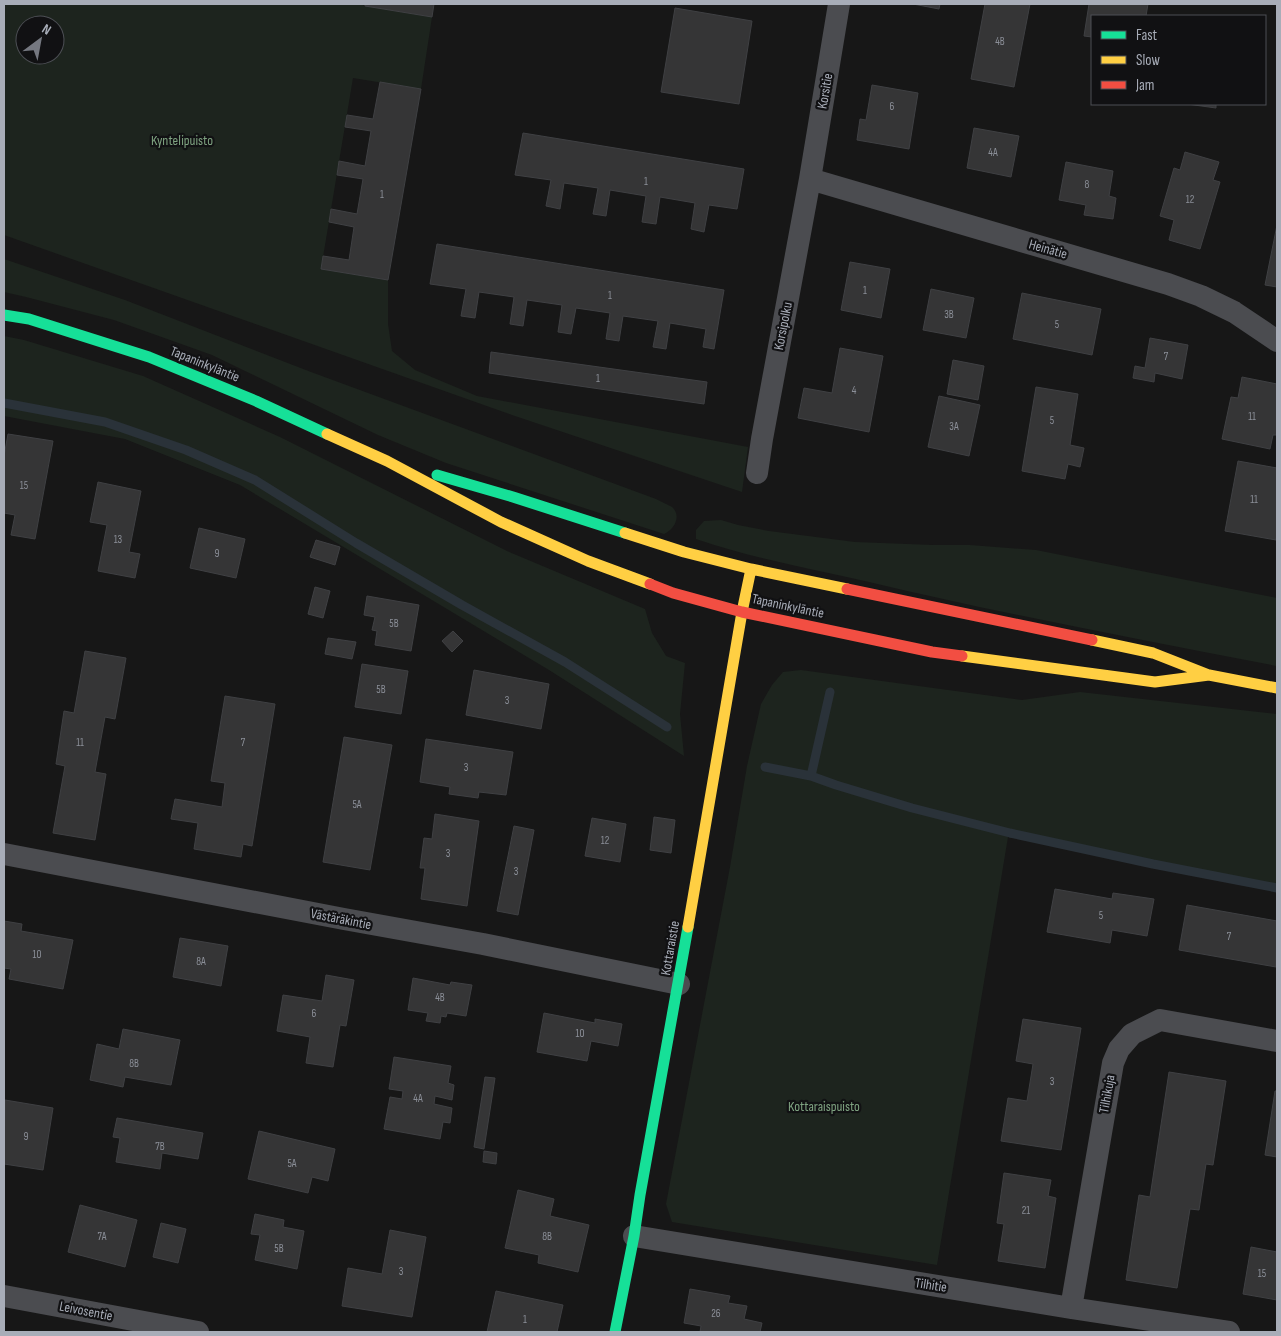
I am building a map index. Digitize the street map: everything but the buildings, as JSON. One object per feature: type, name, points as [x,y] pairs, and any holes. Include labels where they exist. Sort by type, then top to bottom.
[{"type":"main road","name":"Tapaninkyläntie","points":[[4,316],[29,319],[149,357],[256,401],[388,461],[501,522],[588,561],[674,593],[742,612],[942,654],[1155,682],[1209,675]]},
{"type":"main road","name":"Tapaninkyläntie","points":[[388,461],[513,497],[684,552],[751,569],[1154,653],[1209,675],[1277,688]]},
{"type":"main road","name":"Kottaraistie","points":[[615,1332],[679,984],[742,612],[751,569]]},
{"type":"street","name":"Korsitie","points":[[810,179],[839,4]]},
{"type":"street","name":"Heinätie","points":[[810,179],[1168,284],[1201,296],[1234,312],[1277,341]]},
{"type":"street","name":"Korsipolku","points":[[757,473],[810,179]]},
{"type":"street","name":"Västäräkintie","points":[[4,854],[482,944],[679,984]]},
{"type":"street","name":"Tilhikuja","points":[[1071,1308],[1112,1063],[1119,1049],[1132,1034],[1160,1020],[1277,1041]]},
{"type":"street","name":"Tilhitie","points":[[634,1236],[1229,1332]]},
{"type":"street","name":"Leivosentie","points":[[4,1296],[198,1332]]},
{"type":"green space","name":"Kyntelipuisto","points":[[4,4],[360,4],[432,17],[421,89],[353,78],[321,269],[388,280],[388,324],[392,351],[415,370],[477,396],[748,447],[742,492],[512,415],[4,235]]},
{"type":"green space","points":[[4,259],[125,300],[311,372],[656,499],[672,507],[676,514],[676,522],[664,534],[446,463],[378,435],[212,355],[114,320],[4,292]]},
{"type":"green space","points":[[4,336],[24,340],[143,376],[280,437],[507,551],[645,609],[652,633],[666,656],[685,663],[680,714],[684,756],[549,670],[240,485],[125,439],[4,416]]},
{"type":"green space","points":[[721,520],[769,531],[855,542],[970,545],[1036,550],[1277,598],[1277,666],[971,605],[782,563],[696,539],[696,530],[704,521]]},
{"type":"green space","name":"Kottaraispuisto","points":[[801,670],[1022,700],[1080,692],[1277,714],[1277,890],[1008,837],[937,1265],[672,1222],[666,1204],[730,867],[747,766],[761,704],[772,685],[783,672]]},
{"type":"waterway","points":[[4,403],[105,422],[186,450],[255,480],[356,543],[565,662],[667,727]]},
{"type":"waterway","points":[[811,776],[830,692]]},
{"type":"waterway","points":[[765,767],[811,776],[912,808],[1010,833],[1153,864],[1277,888]]},
{"type":"traffic: fast","points":[[4,315],[29,319],[149,357],[256,401],[327,434]]},
{"type":"traffic: fast","points":[[437,475],[625,533]]},
{"type":"traffic: fast","points":[[615,1332],[634,1236],[688,927]]},
{"type":"traffic: slow","points":[[327,434],[387,461],[501,522],[588,561],[650,584]]},
{"type":"traffic: slow","points":[[625,533],[684,552],[751,569],[847,589]]},
{"type":"traffic: slow","points":[[688,927],[751,569]]},
{"type":"traffic: slow","points":[[1092,640],[1153,653],[1209,675],[1277,688]]},
{"type":"traffic: slow","points":[[962,656],[1155,682],[1209,675]]},
{"type":"traffic: jam","points":[[650,584],[673,593],[742,612],[932,652],[962,656]]},
{"type":"traffic: jam","points":[[847,589],[1092,640]]}]
